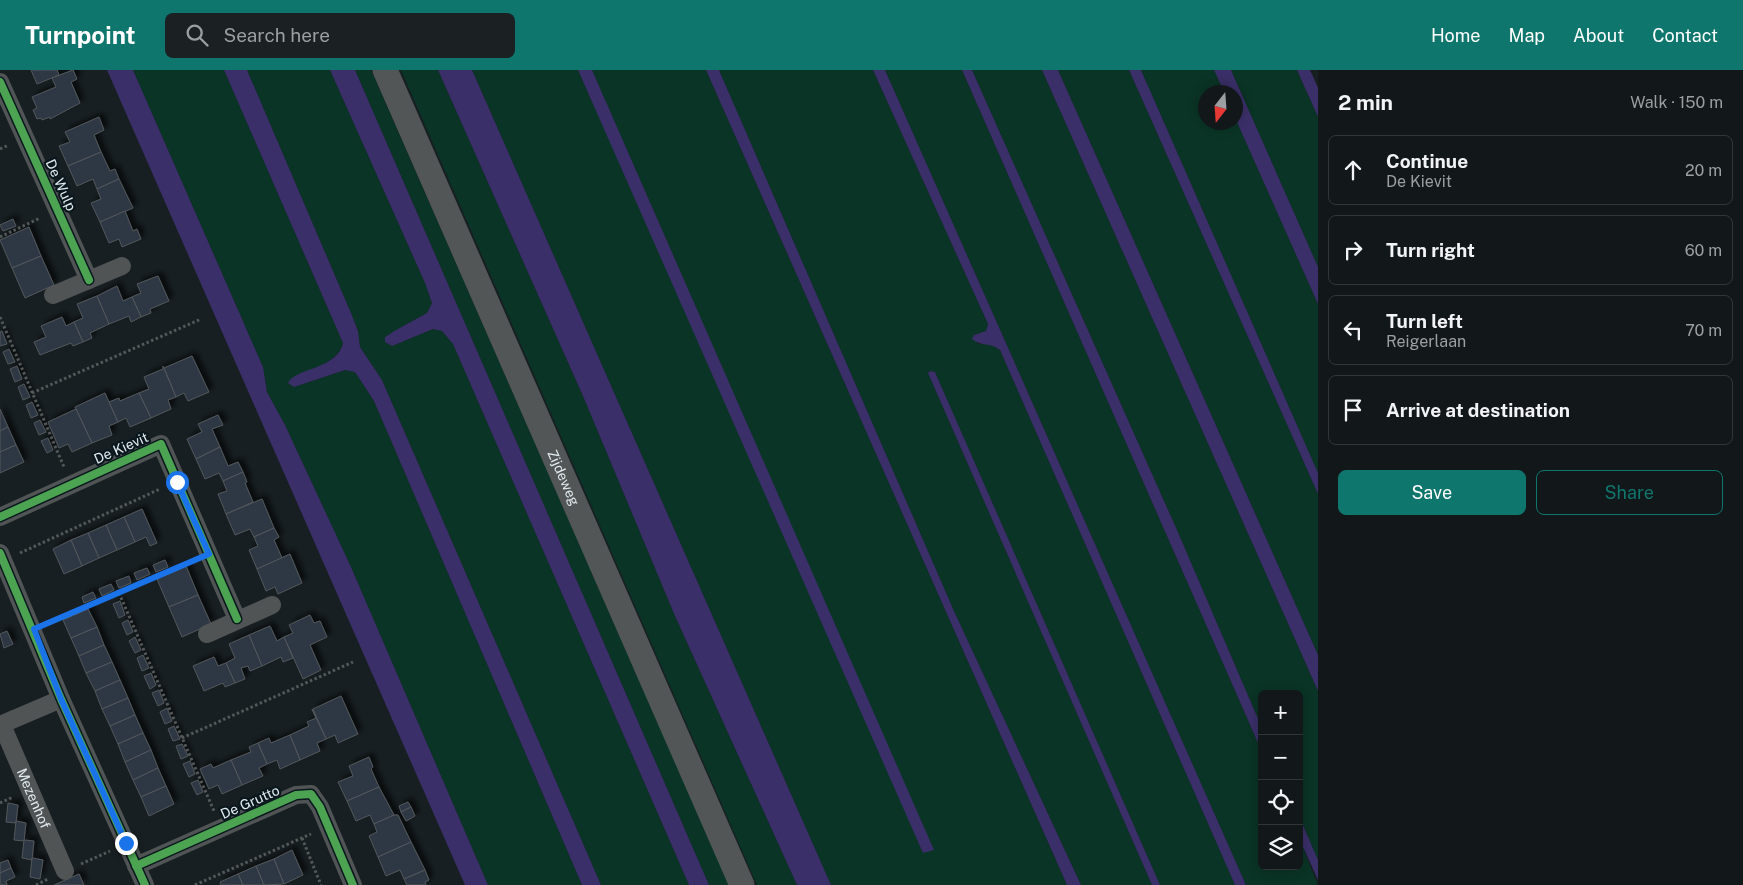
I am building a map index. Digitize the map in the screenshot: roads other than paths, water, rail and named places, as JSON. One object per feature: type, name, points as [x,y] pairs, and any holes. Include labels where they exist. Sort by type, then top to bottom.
[{"type":"main road","name":"Zijdeweg","points":[[385,70],[742,885]]},
{"type":"street","name":"De Wulp","points":[[0,82],[4,103],[58,210],[89,280]]},
{"type":"street","points":[[53,295],[122,266]]},
{"type":"street","name":"De Kievit","points":[[0,516],[161,444],[237,619]]},
{"type":"street","points":[[2,557],[34,629],[61,699],[145,885]]},
{"type":"street","points":[[207,634],[272,605]]},
{"type":"street","name":"Mezenhof","points":[[61,699],[1,725],[65,871]]},
{"type":"street","name":"De Grutto","points":[[136,866],[296,795],[311,794],[328,826],[353,885]]}]
